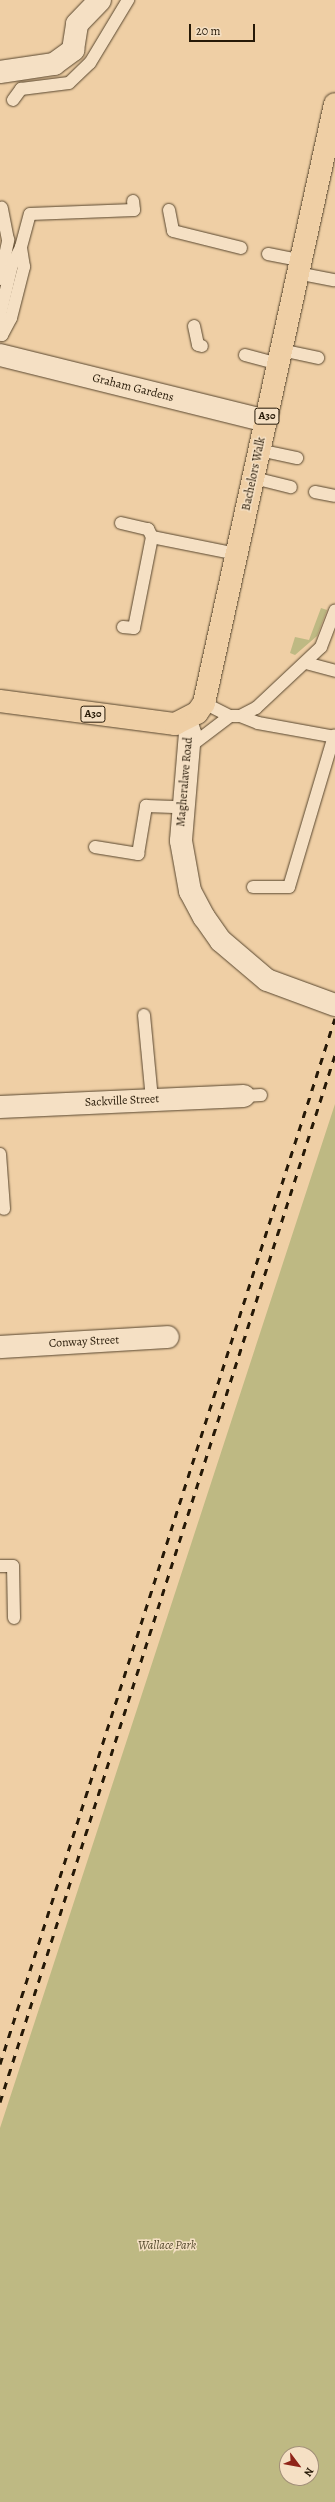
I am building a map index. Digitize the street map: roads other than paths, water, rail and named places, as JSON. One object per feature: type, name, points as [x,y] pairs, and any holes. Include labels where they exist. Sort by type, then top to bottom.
[{"type":"main road","name":"Bachelors Walk","points":[[204,703],[254,478],[298,266],[328,162],[335,104]]},
{"type":"main road","name":"A30","points":[[0,701],[157,723],[175,724],[186,720]]},
{"type":"main road","points":[[186,720],[204,703]]},
{"type":"street","points":[[0,72],[54,64],[73,50],[77,24],[100,0]]},
{"type":"street","name":"Graham Gardens","points":[[0,343],[266,422]]},
{"type":"street","name":"Magheralave Road","points":[[186,720],[190,732],[181,807],[184,867],[204,917],[221,942],[243,962],[267,980],[294,992],[335,1005]]},
{"type":"street","name":"Sackville Street","points":[[0,1107],[252,1096]]},
{"type":"street","name":"Conway Street","points":[[0,1347],[168,1337]]},
{"type":"lane","points":[[104,38],[108,22],[124,0]]},
{"type":"lane","points":[[13,100],[21,89],[69,83],[90,63],[128,0]]},
{"type":"lane","points":[[0,343],[0,315],[12,265],[22,244],[30,214],[134,210],[133,201]]},
{"type":"lane","points":[[0,280],[4,240],[2,208]]},
{"type":"lane","points":[[169,210],[173,231],[241,248]]},
{"type":"lane","points":[[4,240],[22,244]]},
{"type":"lane","points":[[268,254],[334,280]]},
{"type":"lane","points":[[194,326],[198,344],[202,346]]},
{"type":"lane","points":[[244,356],[318,358]]},
{"type":"lane","points":[[259,450],[297,458]]},
{"type":"lane","points":[[254,478],[291,486]]},
{"type":"lane","points":[[315,492],[335,496]]},
{"type":"lane","points":[[120,523],[148,529],[152,537],[134,628],[123,627]]},
{"type":"lane","points":[[152,537],[237,554]]},
{"type":"lane","points":[[188,748],[235,716],[256,708],[306,663],[321,647],[335,611]]},
{"type":"lane","points":[[306,663],[335,671]]},
{"type":"lane","points":[[204,703],[235,716],[258,723],[334,736],[289,887],[253,887]]},
{"type":"lane","points":[[95,847],[138,854],[146,806],[181,807]]},
{"type":"lane","points":[[144,1015],[152,1100]]},
{"type":"lane","points":[[0,1154],[4,1208]]},
{"type":"lane","points":[[0,1566],[13,1566],[14,1618]]},
{"type":"railway","points":[[0,2064],[335,1018]]},
{"type":"railway","points":[[0,2102],[335,1055]]},
{"type":"park label","name":"Wallace Park","points":[[167,2246]]}]
